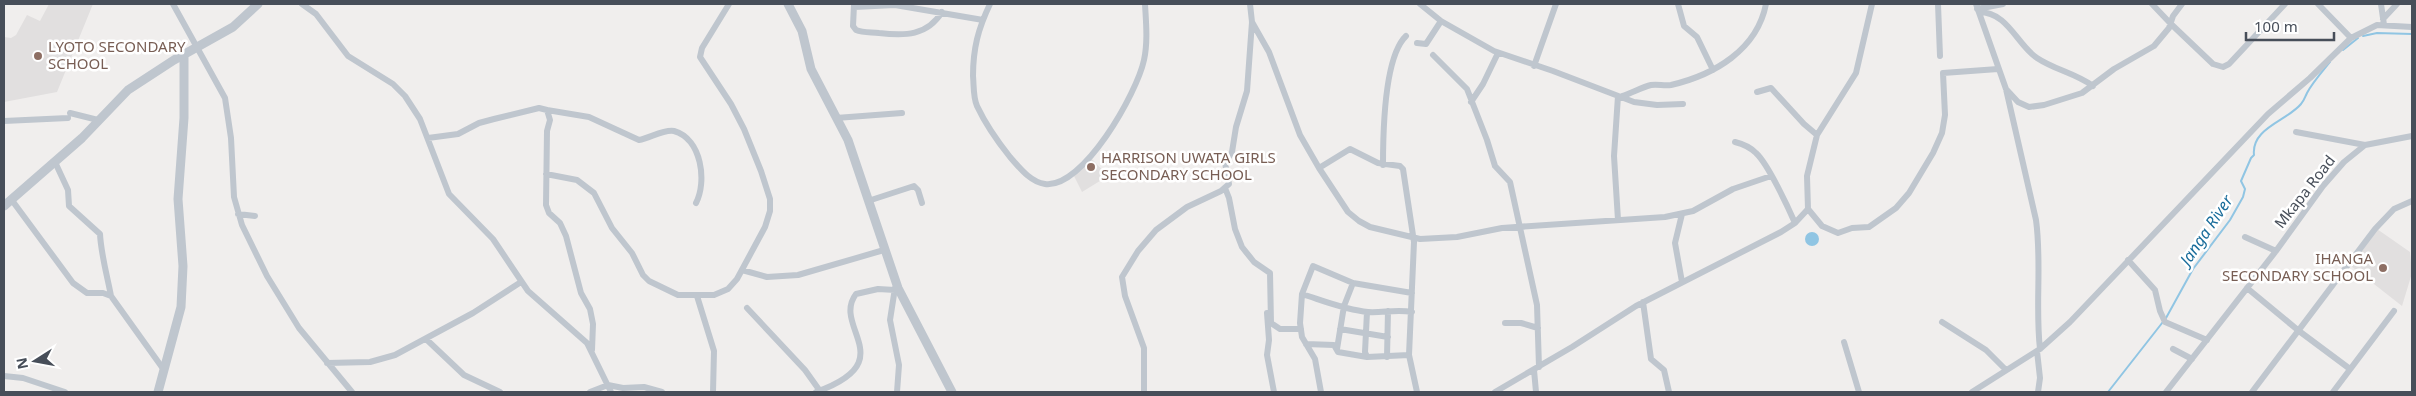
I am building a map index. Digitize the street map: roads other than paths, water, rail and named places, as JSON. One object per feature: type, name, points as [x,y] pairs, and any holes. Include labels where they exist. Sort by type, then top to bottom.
[{"type":"street","points":[[173,4],[221,90],[227,108],[231,138],[233,190],[238,214],[250,243],[284,305],[310,344],[352,392]]},
{"type":"street","points":[[111,296],[103,293],[87,293],[77,286],[7,203],[82,138],[128,90],[184,54],[233,27],[258,4]]},
{"type":"street","points":[[302,4],[316,14],[348,56],[393,84],[405,96],[420,119],[449,194],[493,239],[528,290],[573,328],[592,350],[611,392]]},
{"type":"street","points":[[546,174],[577,180],[594,193],[612,228],[632,253],[643,275],[649,281],[673,294],[697,296],[722,292],[732,285],[768,220],[770,199],[744,129],[700,57],[702,48],[729,4]]},
{"type":"street","points":[[788,4],[802,31],[811,69],[848,140],[895,287],[952,392]]},
{"type":"street","points":[[990,4],[977,34],[973,53],[974,87],[977,106],[1004,149],[1024,172],[1037,182],[1051,184],[1060,182],[1070,175],[1092,154],[1130,98],[1144,60],[1146,4]]},
{"type":"street","points":[[1144,392],[1144,348],[1125,296],[1122,277],[1138,251],[1156,230],[1187,207],[1225,188],[1229,179],[1225,163],[1232,152],[1236,127],[1247,91],[1252,22],[1250,4]]},
{"type":"street","points":[[1420,4],[1468,38],[1498,53],[1647,104],[1683,104]]},
{"type":"street","points":[[1534,66],[1556,4]]},
{"type":"street","points":[[1678,4],[1684,26],[1697,37],[1713,70]]},
{"type":"street","points":[[1620,96],[1648,86],[1672,84],[1713,70],[1739,53],[1747,44],[1760,22],[1766,4]]},
{"type":"street","points":[[1872,4],[1856,73],[1818,135],[1807,176],[1808,209],[1822,226],[1838,233],[1852,228],[1866,228],[1878,221],[1909,193],[1938,144],[1945,115],[1943,73],[1998,69]]},
{"type":"street","points":[[1938,4],[1940,56]]},
{"type":"street","points":[[1977,8],[2003,4]]},
{"type":"street","points":[[2152,4],[2214,64],[2223,68],[2285,4]]},
{"type":"street","points":[[2006,89],[2018,102],[2029,107],[2073,97],[2093,86],[2114,68],[2154,46],[2171,24],[2173,16],[2182,4]]},
{"type":"street","points":[[2318,4],[2351,38]]},
{"type":"street","points":[[2381,4],[2384,22]]},
{"type":"street","points":[[1972,392],[2039,350],[2070,322],[2268,114],[2310,78],[2351,38],[2384,22],[2397,4]]},
{"type":"street","points":[[942,12],[934,23],[921,31],[897,36],[856,30],[853,26],[854,6],[895,5],[942,12],[983,20]]},
{"type":"street","points":[[1977,8],[2006,89],[2037,226],[2037,325],[2040,378],[2038,392]]},
{"type":"street","points":[[1977,8],[1992,15],[2014,31],[2028,50],[2038,59],[2080,77],[2093,86]]},
{"type":"street","points":[[1417,43],[1426,44],[1442,21]]},
{"type":"street","points":[[1252,22],[1269,52],[1300,135],[1318,168],[1348,212],[1359,222],[1370,227],[1414,238],[1457,236],[1502,228],[1682,214],[1693,211],[1733,189],[1771,176]]},
{"type":"street","points":[[2384,22],[2412,27]]},
{"type":"street","points":[[1383,164],[1386,95],[1396,50],[1406,36]]},
{"type":"street","points":[[1471,102],[1485,80],[1498,53]]},
{"type":"street","points":[[158,392],[179,318],[182,300],[183,260],[178,191],[184,118],[184,54]]},
{"type":"street","points":[[1433,55],[1463,83],[1487,140],[1495,166],[1510,182],[1518,227],[1537,304],[1536,392]]},
{"type":"street","points":[[1757,92],[1771,88],[1804,124],[1818,135]]},
{"type":"street","points":[[1618,220],[1614,156],[1620,96]]},
{"type":"street","points":[[2009,109],[2018,102]]},
{"type":"street","points":[[428,138],[458,134],[479,123],[539,108],[589,117],[639,140],[668,131],[681,135],[694,148],[700,162],[701,188],[696,203]]},
{"type":"street","points":[[547,110],[550,120],[547,131],[546,174],[548,210],[560,223],[566,236],[582,293],[590,309],[593,324],[592,350]]},
{"type":"street","points":[[836,118],[902,113]]},
{"type":"street","points":[[4,121],[69,116],[98,120]]},
{"type":"street","points":[[2296,132],[2365,145]]},
{"type":"street","name":"Mkapa Road","points":[[2166,392],[2276,251],[2323,186],[2350,157],[2365,145],[2412,136]]},
{"type":"street","points":[[1735,142],[1756,153],[1784,198],[1794,223]]},
{"type":"street","points":[[1318,168],[1350,149],[1383,164],[1400,166],[1403,170],[1414,238],[1409,355],[1417,392]]},
{"type":"street","points":[[55,162],[68,190],[69,206],[100,234],[100,245],[106,262],[111,296],[164,370]]},
{"type":"street","points":[[868,201],[914,186],[918,190],[922,202]]},
{"type":"street","points":[[1225,188],[1229,198],[1235,229],[1242,247],[1256,264],[1269,272],[1269,305],[1273,326],[1280,329],[1301,329]]},
{"type":"street","points":[[2252,392],[2375,229],[2394,209],[2412,200]]},
{"type":"street","points":[[1495,392],[1537,368],[1608,321],[1728,260],[1794,223],[1808,209]]},
{"type":"street","points":[[238,214],[254,216]]},
{"type":"street","points":[[1682,214],[1675,243],[1682,282]]},
{"type":"street","points":[[2245,237],[2276,251]]},
{"type":"street","points":[[742,270],[766,277],[798,275],[884,250]]},
{"type":"street","points":[[2128,260],[2155,290],[2164,319],[2207,340]]},
{"type":"street","points":[[1321,392],[1315,360],[1306,344],[1301,329],[1302,294],[1314,266],[1353,283],[1412,293]]},
{"type":"street","points":[[327,363],[370,362],[395,355],[498,298],[521,282]]},
{"type":"street","points":[[1337,350],[1344,306],[1353,283]]},
{"type":"street","points":[[748,308],[805,370],[818,392],[847,378],[857,368],[860,346],[850,314],[853,297],[856,294],[895,287]]},
{"type":"street","points":[[895,287],[890,320],[900,366],[898,392]]},
{"type":"street","points":[[2247,288],[2299,331],[2350,369]]},
{"type":"street","points":[[1302,294],[1367,312],[1412,312]]},
{"type":"street","points":[[697,296],[714,351],[713,392]]},
{"type":"street","points":[[1643,302],[1651,359],[1664,370],[1669,392]]},
{"type":"street","points":[[1269,305],[1266,318],[1269,340],[1267,355],[1274,392]]},
{"type":"street","points":[[1387,357],[1388,311]]},
{"type":"street","points":[[1367,312],[1365,352],[1368,358]]},
{"type":"street","points":[[2333,392],[2394,312]]},
{"type":"street","points":[[1942,322],[1986,350],[2006,370]]},
{"type":"street","points":[[1505,323],[1521,323],[1538,328]]},
{"type":"street","points":[[1340,329],[1388,336]]},
{"type":"street","points":[[426,339],[464,375],[500,392]]},
{"type":"street","points":[[1844,342],[1859,392]]},
{"type":"street","points":[[1306,344],[1334,345],[1337,350],[1346,354],[1368,358],[1409,355]]},
{"type":"street","points":[[2173,349],[2192,359]]},
{"type":"street","points":[[4,376],[23,378],[65,392]]},
{"type":"street","points":[[590,392],[608,385],[623,388],[644,387],[662,392]]},
{"type":"water","points":[[1812,232],[1817,234],[1819,239],[1817,244],[1812,246],[1807,244],[1805,239],[1807,234]]},
{"type":"waterway","name":"Janga River","points":[[2363,36],[2377,33],[2412,34]]},
{"type":"waterway","name":"Janga River","points":[[2343,50],[2358,38]]},
{"type":"waterway","name":"Janga River","points":[[2108,392],[2166,318],[2193,269],[2230,220],[2243,197],[2245,189],[2241,181],[2254,155],[2258,138],[2264,131],[2301,104],[2312,85],[2330,62]]},
{"type":"place","name":"LYOTO SECONDARY SCHOOL","points":[[38,56]]},
{"type":"place","name":"HARRISON UWATA GIRLS SECONDARY SCHOOL","points":[[1091,167]]},
{"type":"place","name":"IHANGA SECONDARY SCHOOL","points":[[2383,268]]}]
